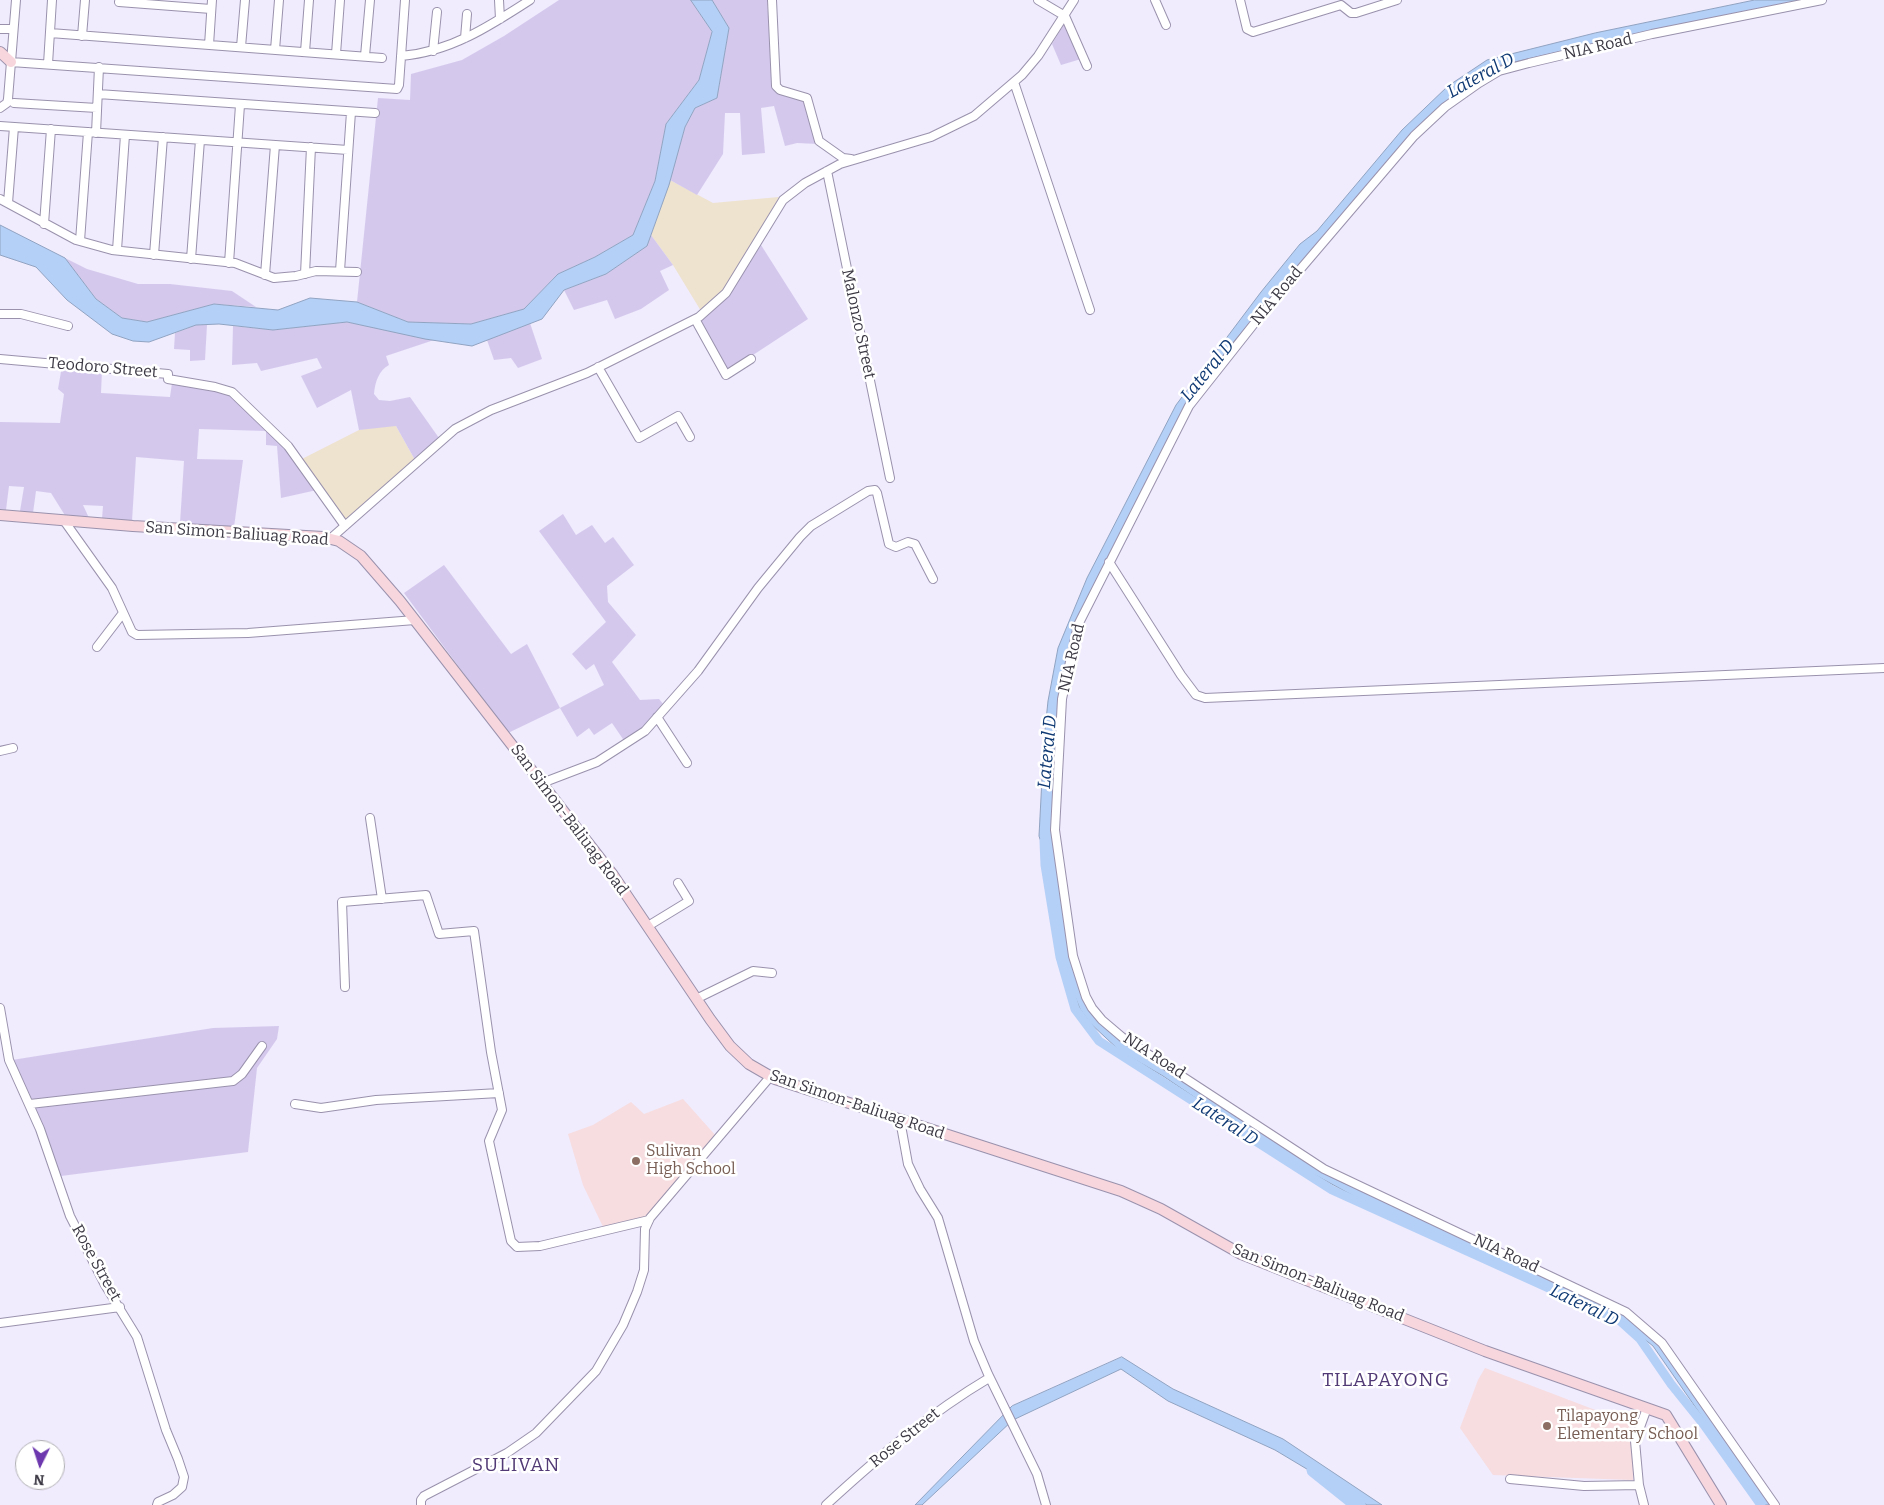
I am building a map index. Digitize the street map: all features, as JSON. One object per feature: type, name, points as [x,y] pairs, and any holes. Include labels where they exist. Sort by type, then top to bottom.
[{"type":"main road","points":[[0,52],[11,62]]},
{"type":"main road","points":[[0,61],[11,62]]},
{"type":"main road","name":"San Simon-Baliuag Road","points":[[0,515],[65,522],[282,534],[339,541],[361,556],[415,620],[613,875],[696,999],[730,1046],[749,1064],[770,1077],[1121,1191],[1161,1209],[1241,1254],[1485,1351],[1666,1415],[1721,1505]]},
{"type":"street","points":[[0,108],[7,103],[8,98],[16,0]]},
{"type":"street","points":[[48,64],[52,0]]},
{"type":"street","points":[[82,36],[85,0]]},
{"type":"street","points":[[209,45],[212,0]]},
{"type":"street","points":[[241,47],[245,0]]},
{"type":"street","points":[[275,50],[279,0]]},
{"type":"street","points":[[305,52],[309,0]]},
{"type":"street","points":[[336,54],[340,0]]},
{"type":"street","points":[[365,56],[370,0]]},
{"type":"street","points":[[11,62],[394,89],[399,85],[405,0]]},
{"type":"street","points":[[499,0],[500,19]]},
{"type":"street","points":[[401,56],[434,51],[465,38],[530,0]]},
{"type":"street","points":[[772,0],[776,86],[780,90],[807,98],[819,141],[843,158],[853,160]]},
{"type":"street","points":[[1038,0],[1065,16],[1087,66]]},
{"type":"street","points":[[330,539],[455,429],[491,410],[598,367],[695,319],[718,303],[783,200],[805,183],[827,171],[853,160],[931,137],[961,124],[992,103],[1038,56],[1074,0]]},
{"type":"street","points":[[1155,0],[1166,25]]},
{"type":"street","points":[[1240,0],[1248,29],[1253,32],[1340,5],[1351,13],[1356,13],[1397,0]]},
{"type":"street","name":"NIA Road","points":[[1775,1505],[1662,1343],[1626,1312],[1324,1169],[1122,1037],[1102,1020],[1086,997],[1074,956],[1055,830],[1062,707],[1078,625],[1189,406],[1204,384],[1256,320],[1409,142],[1457,97],[1499,71],[1652,34],[1822,0]]},
{"type":"street","points":[[118,4],[211,9]]},
{"type":"street","points":[[434,51],[437,12]]},
{"type":"street","points":[[465,38],[467,14]]},
{"type":"street","points":[[0,29],[12,29]]},
{"type":"street","points":[[50,33],[382,58]]},
{"type":"street","points":[[80,241],[92,132],[97,108],[100,67]]},
{"type":"street","points":[[1014,82],[1090,310]]},
{"type":"street","points":[[98,94],[375,113]]},
{"type":"street","points":[[14,103],[97,108]]},
{"type":"street","points":[[229,263],[240,105]]},
{"type":"street","points":[[340,271],[351,112]]},
{"type":"street","points":[[0,126],[348,150]]},
{"type":"street","points":[[8,203],[14,127]]},
{"type":"street","points":[[44,224],[51,130]]},
{"type":"street","points":[[117,250],[125,135]]},
{"type":"street","points":[[154,255],[163,137]]},
{"type":"street","points":[[191,259],[200,140]]},
{"type":"street","points":[[265,275],[275,145]]},
{"type":"street","points":[[304,274],[311,147]]},
{"type":"street","name":"Malonzo Street","points":[[827,171],[890,478]]},
{"type":"street","points":[[0,199],[44,224],[80,241],[117,250],[229,263],[274,278],[316,271],[358,272]]},
{"type":"street","points":[[0,314],[21,314],[68,326]]},
{"type":"street","points":[[695,319],[726,375],[751,359]]},
{"type":"street","name":"Teodoro Street","points":[[0,359],[168,374],[168,379],[215,386],[232,392],[288,446],[345,526]]},
{"type":"street","points":[[598,367],[639,438],[678,416],[690,436]]},
{"type":"street","points":[[542,783],[604,758],[645,731],[698,671],[758,588],[811,526],[868,491],[875,490],[877,493],[890,544],[896,546],[908,542],[915,544],[932,578]]},
{"type":"street","points":[[65,522],[112,588],[132,632],[145,636],[248,633],[415,620]]},
{"type":"street","points":[[1109,562],[1181,675],[1196,695],[1205,698],[1884,668]]},
{"type":"street","points":[[97,647],[123,613]]},
{"type":"street","points":[[657,717],[687,763]]},
{"type":"street","points":[[0,751],[13,748]]},
{"type":"street","points":[[370,818],[382,898]]},
{"type":"street","points":[[648,926],[689,901],[678,883]]},
{"type":"street","points":[[345,987],[342,902],[426,895],[439,934],[474,931],[502,1110],[489,1141],[510,1236],[514,1244],[523,1247],[540,1246],[649,1220]]},
{"type":"street","points":[[696,999],[753,971],[772,974]]},
{"type":"street","name":"Rose Street","points":[[0,1008],[9,1060],[30,1104],[70,1216],[102,1278],[137,1337],[184,1477],[182,1488],[173,1495],[158,1502],[158,1505]]},
{"type":"street","points":[[30,1104],[233,1080],[242,1074],[262,1046]]},
{"type":"street","points":[[421,1505],[421,1500],[424,1496],[507,1453],[536,1433],[596,1371],[623,1325],[637,1292],[644,1270],[645,1229],[649,1220],[770,1077]]},
{"type":"street","points":[[295,1104],[321,1108],[376,1100],[499,1093]]},
{"type":"street","points":[[900,1120],[908,1164],[920,1189],[938,1218],[969,1325],[989,1378],[1036,1474],[1046,1505]]},
{"type":"street","points":[[0,1322],[120,1307]]},
{"type":"street","name":"Rose Street","points":[[826,1505],[926,1419],[950,1401],[989,1378]]},
{"type":"street","points":[[1644,1505],[1639,1485],[1635,1441],[1647,1408]]},
{"type":"street","points":[[1510,1479],[1584,1486],[1639,1485]]},
{"type":"shaded area","points":[[559,0],[691,0],[712,32],[699,80],[666,124],[655,181],[633,235],[595,257],[558,274],[524,309],[471,324],[408,322],[357,302],[378,98],[410,100],[411,74],[462,60],[504,36]]},
{"type":"shaded area","points":[[712,0],[767,0],[773,88],[779,93],[805,101],[818,144],[797,143],[785,146],[774,106],[761,108],[765,153],[742,155],[740,113],[725,113],[723,154],[697,195],[670,180],[685,127],[695,108],[717,98],[729,28]]},
{"type":"shaded area","points":[[1066,21],[1081,59],[1061,65],[1052,44]]},
{"type":"shaded area","points":[[670,180],[713,203],[779,197],[725,291],[701,311],[673,265],[651,235]]},
{"type":"shaded area","points":[[651,235],[673,265],[660,271],[669,290],[641,309],[615,319],[607,300],[574,310],[564,290],[606,274],[647,246]]},
{"type":"shaded area","points":[[761,245],[808,319],[727,372],[701,320],[727,297]]},
{"type":"shaded area","points":[[65,258],[87,269],[138,284],[170,284],[232,291],[256,307],[214,304],[147,322],[122,318],[96,299]]},
{"type":"shaded area","points":[[347,322],[434,340],[386,356],[389,365],[380,373],[374,394],[379,400],[390,401],[410,397],[439,438],[415,460],[396,426],[359,430],[351,390],[317,408],[301,376],[322,368],[317,358],[261,371],[257,363],[232,365],[233,326],[273,330]]},
{"type":"shaded area","points":[[530,323],[542,359],[518,368],[511,358],[494,360],[487,340]]},
{"type":"shaded area","points":[[196,325],[207,325],[205,360],[190,361],[190,350],[174,349],[175,333]]},
{"type":"shaded area","points":[[62,366],[102,370],[101,393],[170,397],[172,383],[216,389],[230,394],[276,435],[317,490],[281,498],[277,446],[266,445],[266,431],[199,429],[197,459],[243,460],[234,527],[180,523],[184,461],[136,457],[132,521],[102,519],[103,506],[83,505],[89,518],[66,517],[51,493],[36,491],[33,513],[20,511],[24,487],[9,486],[6,510],[0,509],[0,422],[60,423],[64,394],[58,389]]},
{"type":"shaded area","points":[[383,425],[396,426],[415,460],[344,521],[300,460],[359,430]]},
{"type":"shaded area","points":[[563,514],[576,535],[592,525],[605,543],[613,537],[634,565],[607,586],[608,602],[636,635],[612,662],[640,700],[659,699],[664,705],[643,730],[625,742],[612,723],[594,735],[589,728],[577,737],[560,708],[604,685],[594,664],[586,670],[572,654],[606,622],[539,531]]},
{"type":"shaded area","points":[[444,565],[511,654],[527,644],[560,708],[508,733],[404,593]]},
{"type":"shaded area","points":[[279,1026],[277,1039],[257,1068],[248,1152],[61,1176],[35,1107],[233,1084],[240,1071],[231,1077],[31,1100],[12,1060],[213,1028]]},
{"type":"shaded area","name":"Sulivan High School","points":[[683,1099],[716,1136],[647,1218],[605,1231],[583,1185],[568,1134],[593,1125],[631,1102],[644,1114]]},
{"type":"shaded area","name":"Tilapayong Elementary School","points":[[1485,1368],[1632,1424],[1633,1480],[1493,1475],[1460,1428],[1478,1380]]},
{"type":"water","points":[[691,0],[712,0],[729,28],[717,98],[695,108],[685,127],[669,185],[647,246],[606,274],[564,290],[542,319],[472,346],[425,339],[347,322],[273,330],[219,324],[196,325],[149,342],[133,341],[112,334],[67,300],[36,267],[0,255],[0,225],[65,258],[96,299],[122,318],[147,322],[214,304],[278,310],[310,298],[357,302],[408,322],[471,324],[524,309],[558,274],[595,257],[633,235],[655,181],[666,124],[699,80],[712,32]]},
{"type":"water","name":"Lateral D","points":[[1755,0],[1811,0],[1668,27],[1497,66],[1452,97],[1409,137],[1235,340],[1186,405],[1103,567],[1071,642],[1053,830],[1064,915],[1089,1009],[1203,1092],[1331,1177],[1624,1314],[1652,1337],[1670,1358],[1772,1505],[1764,1505],[1759,1499],[1653,1346],[1612,1313],[1514,1271],[1370,1205],[1286,1159],[1163,1076],[1120,1051],[1090,1023],[1080,1009],[1072,989],[1063,959],[1046,858],[1039,836],[1048,701],[1058,648],[1087,578],[1176,405],[1261,292],[1300,244],[1317,231],[1402,130],[1448,86],[1487,60],[1595,33]]},
{"type":"water","points":[[1122,1357],[1173,1389],[1283,1439],[1382,1505],[1367,1505],[1275,1450],[1168,1401],[1121,1369],[1013,1420],[922,1505],[915,1505],[1012,1406]]},
{"type":"waterway","name":"Lateral D","points":[[1044,841],[1045,865],[1060,957],[1075,1009],[1099,1041],[1332,1190],[1619,1320],[1640,1339],[1761,1505]]},
{"type":"waterway","points":[[1314,1470],[1358,1505]]},
{"type":"place","name":"Sulivan High School","points":[[636,1161]]},
{"type":"place","name":"Tilapayong Elementary School","points":[[1547,1426]]},
{"type":"district","name":"TILAPAYONG","points":[[1386,1381]]},
{"type":"district","name":"SULIVAN","points":[[516,1466]]}]
